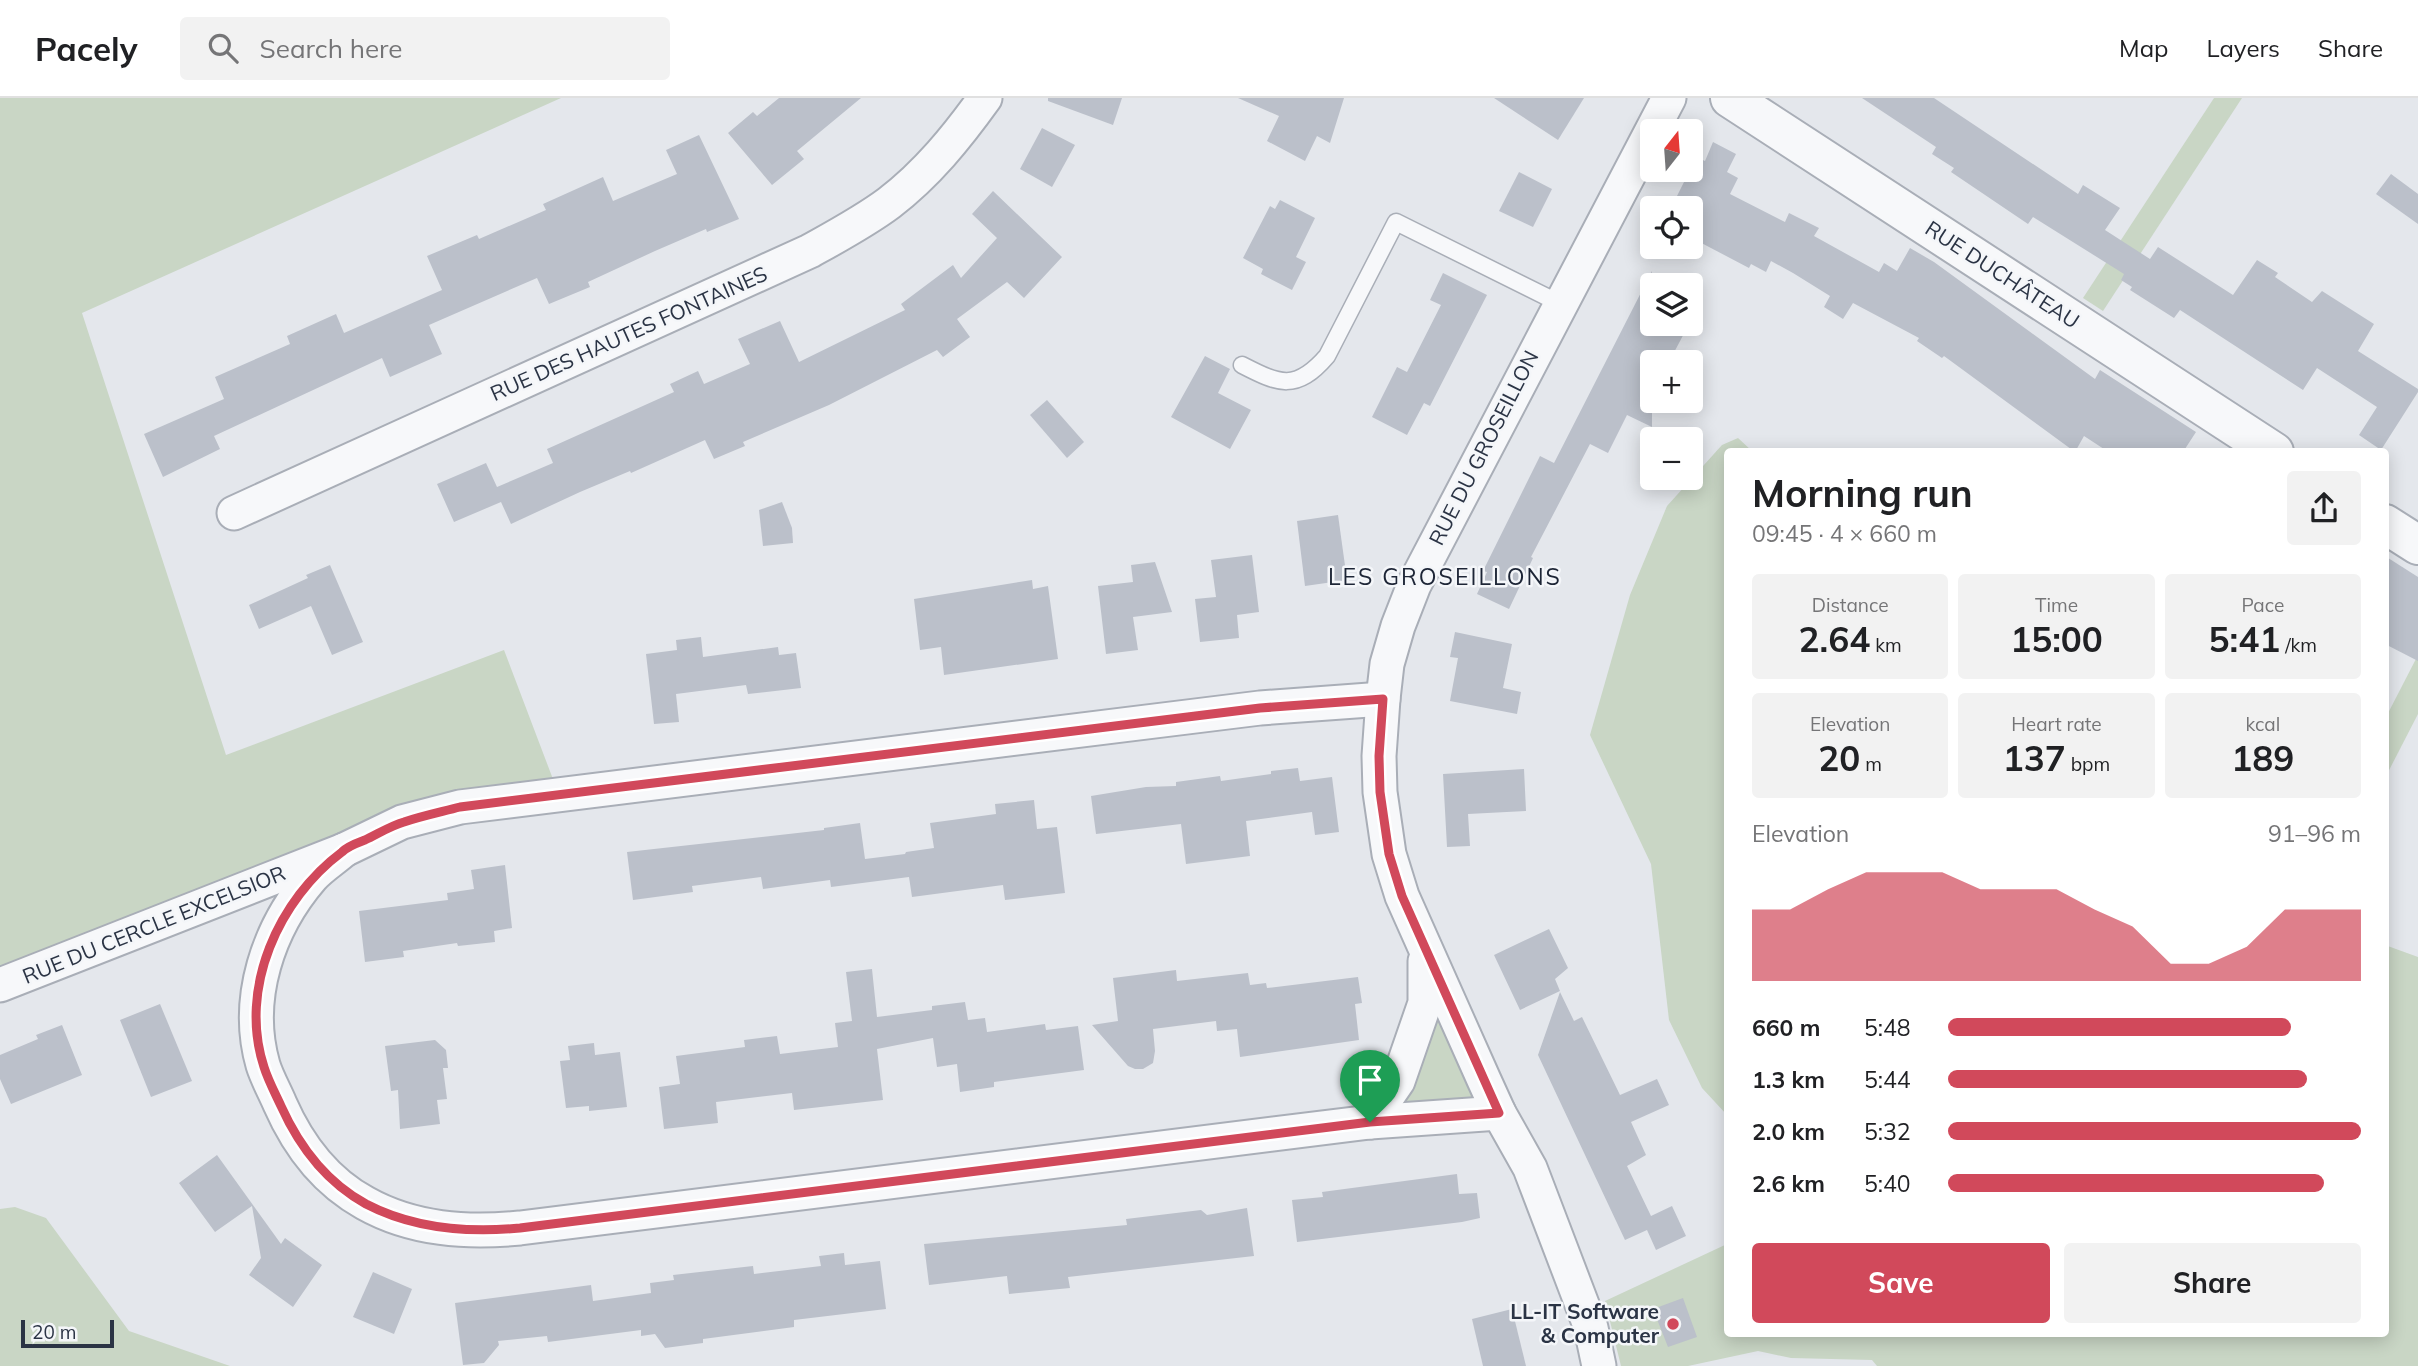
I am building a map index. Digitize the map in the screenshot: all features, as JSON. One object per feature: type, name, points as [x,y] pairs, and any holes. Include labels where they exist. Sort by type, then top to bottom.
[{"type":"street","name":"RUE DES HAUTES FONTAINES","points":[[234,513],[810,251],[867,218],[906,188],[934,162],[985,98]]},
{"type":"street","name":"RUE DU GROSEILLON","points":[[1599,1366],[1591,1328],[1530,1168],[1499,1113],[1424,948],[1399,886],[1389,854],[1382,814],[1379,756],[1387,664],[1414,585],[1559,303],[1669,98]]},
{"type":"street","name":"RUE DUCHÂTEAU","points":[[1730,98],[2268,448]]},
{"type":"street","points":[[2389,527],[2418,545]]},
{"type":"street","name":"RUE DU CERCLE EXCELSIOR","points":[[0,985],[344,850],[402,822],[460,807],[1260,708],[1383,699]]},
{"type":"street","points":[[344,850],[313,877],[280,922],[265,958],[258,996],[257,1031],[263,1066],[290,1126],[311,1157],[335,1183],[365,1203],[418,1223],[462,1231],[520,1228],[1370,1122],[1499,1113]]},
{"type":"street","points":[[1370,1122],[1398,1081],[1425,1003],[1424,948]]},
{"type":"lane","points":[[1242,365],[1272,380],[1289,381],[1306,375],[1319,365],[1327,356],[1396,222],[1559,303]]},
{"type":"green space","points":[[0,98],[561,98],[82,313],[226,755],[504,650],[559,795],[460,807],[0,985]]},
{"type":"green space","points":[[2214,98],[2242,98],[2103,311],[2083,298]]},
{"type":"green space","points":[[1738,438],[1749,448],[1724,448],[1724,1112],[1702,1088],[1669,1020],[1651,864],[1590,735],[1630,595],[1667,506],[1681,490],[1703,490],[1703,466],[1722,445]]},
{"type":"green space","points":[[2418,655],[2418,714],[2389,770],[2389,711]]},
{"type":"green space","points":[[2389,946],[2418,957],[2418,1366],[1877,1366],[1872,1360],[1791,1358],[1758,1351],[1688,1366],[1621,1366],[1605,1301],[1724,1245],[1724,1337],[2389,1337]]},
{"type":"green space","points":[[1441,1006],[1480,1092],[1471,1102],[1412,1105],[1401,1101]]},
{"type":"green space","points":[[15,1207],[46,1218],[129,1331],[230,1366],[0,1366],[0,1209]]},
{"type":"building","points":[[779,98],[861,98],[797,151],[804,159],[772,185],[728,133],[753,112],[757,116]]},
{"type":"building","points":[[1048,98],[1122,98],[1113,125],[1048,101]]},
{"type":"building","points":[[1238,98],[1344,98],[1330,143],[1317,136],[1305,161],[1267,141],[1279,116]]},
{"type":"building","points":[[1494,98],[1584,98],[1558,140]]},
{"type":"building","points":[[1862,98],[1934,98],[2078,194],[2083,185],[2120,208],[2105,230],[2150,259],[2158,247],[2233,295],[2257,260],[2278,273],[2275,277],[2312,302],[2322,291],[2374,324],[2358,351],[2418,389],[2418,392],[2382,448],[2378,448],[2359,435],[2377,407],[2317,368],[2303,390],[2180,310],[2174,318],[2130,290],[2132,287],[2121,280],[2124,274],[2033,217],[2028,224],[1951,172],[1954,168],[1932,154],[1936,147]]},
{"type":"building","points":[[1042,128],[1075,145],[1052,187],[1020,169]]},
{"type":"building","points":[[699,135],[739,219],[707,232],[706,229],[655,251],[588,282],[590,287],[549,304],[537,278],[429,325],[442,354],[390,377],[382,358],[214,436],[220,449],[163,477],[144,434],[224,399],[215,377],[290,344],[287,336],[336,314],[344,333],[442,290],[427,256],[477,235],[479,239],[546,210],[543,204],[603,177],[613,201],[677,174],[666,150]]},
{"type":"building","points":[[1713,142],[1736,154],[1727,172],[1738,178],[1730,194],[1785,222],[1789,213],[1819,228],[1814,236],[1879,272],[1884,263],[1897,271],[1910,248],[1934,262],[2095,379],[2100,370],[2196,432],[2186,448],[2102,448],[2084,436],[2077,448],[2070,448],[1944,356],[1942,358],[1917,341],[1919,338],[1853,303],[1843,319],[1824,307],[1830,296],[1771,261],[1766,272],[1751,264],[1749,268],[1703,244],[1703,196],[1677,196],[1684,182],[1703,182],[1703,160],[1705,161]]},
{"type":"building","points":[[1519,172],[1552,189],[1533,227],[1499,211]]},
{"type":"building","points":[[2391,174],[2418,194],[2418,224],[2376,194]]},
{"type":"building","points":[[993,191],[1062,257],[1024,298],[1007,282],[957,319],[970,337],[943,357],[937,350],[829,405],[743,442],[745,446],[714,459],[705,440],[511,524],[501,502],[454,522],[437,484],[486,463],[497,487],[553,463],[547,449],[674,392],[670,384],[698,371],[704,384],[750,364],[738,339],[780,321],[799,362],[905,310],[901,304],[953,265],[961,278],[997,238],[972,214]]},
{"type":"building","points":[[1280,200],[1315,218],[1296,257],[1306,262],[1292,290],[1261,274],[1263,269],[1243,258],[1270,206],[1275,209]]},
{"type":"building","points":[[1443,273],[1487,295],[1430,406],[1424,403],[1407,435],[1372,417],[1397,367],[1407,372],[1441,305],[1430,300]]},
{"type":"building","points":[[1640,295],[1640,336],[1683,336],[1675,350],[1640,350],[1640,413],[1652,413],[1652,427],[1627,415],[1608,453],[1590,444],[1531,557],[1533,558],[1509,609],[1477,594],[1487,572],[1483,571],[1540,456],[1554,463]]},
{"type":"building","points":[[1205,356],[1230,369],[1218,393],[1251,410],[1230,449],[1171,417]]},
{"type":"building","points":[[1047,400],[1084,442],[1067,458],[1030,415]]},
{"type":"building","points":[[782,502],[792,528],[793,543],[763,546],[759,510]]},
{"type":"building","points":[[1338,515],[1347,580],[1305,586],[1297,521]]},
{"type":"building","points":[[1252,555],[1259,612],[1237,615],[1239,638],[1200,642],[1195,599],[1216,597],[1211,560]]},
{"type":"building","points":[[2389,559],[2418,577],[2418,661],[2389,646]]},
{"type":"building","points":[[1155,562],[1172,612],[1133,617],[1138,650],[1106,654],[1098,586],[1133,582],[1131,565]]},
{"type":"building","points":[[330,565],[363,642],[332,655],[311,606],[259,629],[249,605]]},
{"type":"building","points":[[1032,580],[1033,589],[1048,586],[1058,659],[944,675],[941,647],[920,650],[914,599]]},
{"type":"building","points":[[1455,632],[1512,644],[1503,688],[1521,692],[1517,714],[1450,701],[1458,658],[1450,657]]},
{"type":"building","points":[[701,637],[703,657],[778,647],[779,655],[796,653],[801,688],[748,694],[746,685],[676,694],[679,722],[654,724],[646,654],[677,650],[676,640]]},
{"type":"building","points":[[1298,768],[1300,781],[1332,777],[1339,832],[1315,835],[1312,812],[1246,821],[1250,856],[1186,864],[1181,824],[1096,834],[1091,796],[1146,787],[1176,786],[1176,782],[1220,776],[1221,781]]},
{"type":"building","points":[[1524,769],[1526,811],[1468,814],[1470,846],[1447,847],[1443,774]]},
{"type":"building","points":[[1034,800],[1037,829],[1057,827],[1065,893],[1005,900],[1003,885],[912,897],[909,877],[831,887],[830,880],[763,889],[761,877],[692,886],[693,892],[633,900],[627,852],[824,830],[860,823],[865,859],[905,854],[934,848],[930,823],[996,814],[995,804]]},
{"type":"building","points":[[505,865],[512,928],[494,931],[495,942],[458,946],[457,943],[403,951],[404,957],[365,962],[359,911],[448,900],[447,893],[474,889],[471,870]]},
{"type":"building","points":[[1549,929],[1568,968],[1555,979],[1560,991],[1520,1010],[1494,955]]},
{"type":"building","points":[[872,969],[877,1017],[932,1010],[932,1006],[965,1002],[968,1020],[985,1018],[987,1032],[1045,1024],[1046,1030],[1078,1026],[1084,1070],[994,1082],[994,1087],[960,1092],[957,1064],[937,1067],[933,1038],[877,1049],[883,1100],[794,1110],[792,1093],[716,1102],[718,1123],[664,1129],[659,1087],[680,1084],[676,1056],[745,1047],[744,1040],[777,1036],[780,1054],[838,1047],[835,1023],[852,1021],[846,972]]},
{"type":"building","points":[[1176,970],[1177,981],[1248,973],[1250,985],[1266,983],[1267,988],[1358,977],[1362,1003],[1355,1004],[1359,1040],[1240,1057],[1237,1029],[1217,1031],[1216,1021],[1153,1029],[1153,1063],[1143,1069],[1128,1066],[1092,1025],[1118,1021],[1113,978]]},
{"type":"building","points":[[1560,992],[1574,1021],[1582,1017],[1620,1095],[1657,1079],[1669,1105],[1631,1122],[1646,1155],[1627,1166],[1651,1216],[1672,1206],[1686,1236],[1656,1250],[1647,1230],[1625,1240],[1538,1055]]},
{"type":"building","points":[[160,1004],[192,1081],[151,1097],[120,1020]]},
{"type":"building","points":[[62,1025],[82,1075],[11,1104],[0,1079],[0,1055],[38,1039],[36,1035]]},
{"type":"building","points":[[435,1040],[446,1050],[448,1068],[443,1068],[447,1099],[437,1100],[440,1124],[400,1129],[398,1090],[391,1091],[385,1046]]},
{"type":"building","points":[[594,1043],[595,1055],[620,1052],[627,1107],[589,1111],[589,1106],[566,1108],[560,1061],[570,1060],[568,1046]]},
{"type":"building","points":[[217,1155],[281,1244],[285,1238],[322,1265],[293,1307],[249,1275],[261,1258],[252,1206],[215,1232],[179,1183]]},
{"type":"building","points":[[1457,1174],[1459,1194],[1477,1193],[1480,1218],[1297,1242],[1292,1200],[1323,1197],[1322,1192]]},
{"type":"building","points":[[1247,1208],[1254,1256],[1068,1277],[1070,1288],[1009,1294],[1007,1276],[929,1285],[924,1244],[1127,1225],[1126,1219],[1201,1210],[1207,1215]]},
{"type":"building","points":[[844,1253],[845,1265],[880,1261],[886,1309],[794,1320],[794,1327],[703,1339],[703,1343],[665,1348],[655,1334],[641,1336],[641,1330],[548,1342],[547,1336],[498,1341],[499,1345],[484,1363],[463,1365],[455,1303],[591,1285],[593,1301],[651,1293],[650,1283],[674,1280],[673,1275],[753,1266],[754,1274],[821,1266],[819,1256]]},
{"type":"building","points":[[373,1272],[412,1289],[394,1334],[353,1317]]},
{"type":"building","points":[[1683,1298],[1697,1337],[1668,1347],[1653,1309]]},
{"type":"building","points":[[1512,1309],[1526,1366],[1483,1366],[1472,1319]]},
{"type":"place","name":"LL-IT Software & Computer","points":[[1673,1324]]},
{"type":"district","name":"LES GROSEILLONS","points":[[1445,577]]},
{"type":"route","points":[[1383,699],[1379,756],[1380,792],[1389,854],[1402,896],[1499,1113],[1370,1122],[520,1228],[452,1230],[392,1215],[365,1203],[335,1183],[311,1157],[290,1126],[263,1066],[257,1031],[258,996],[265,958],[280,922],[313,877],[344,850],[402,822],[460,807],[1260,708],[1383,699]]}]
